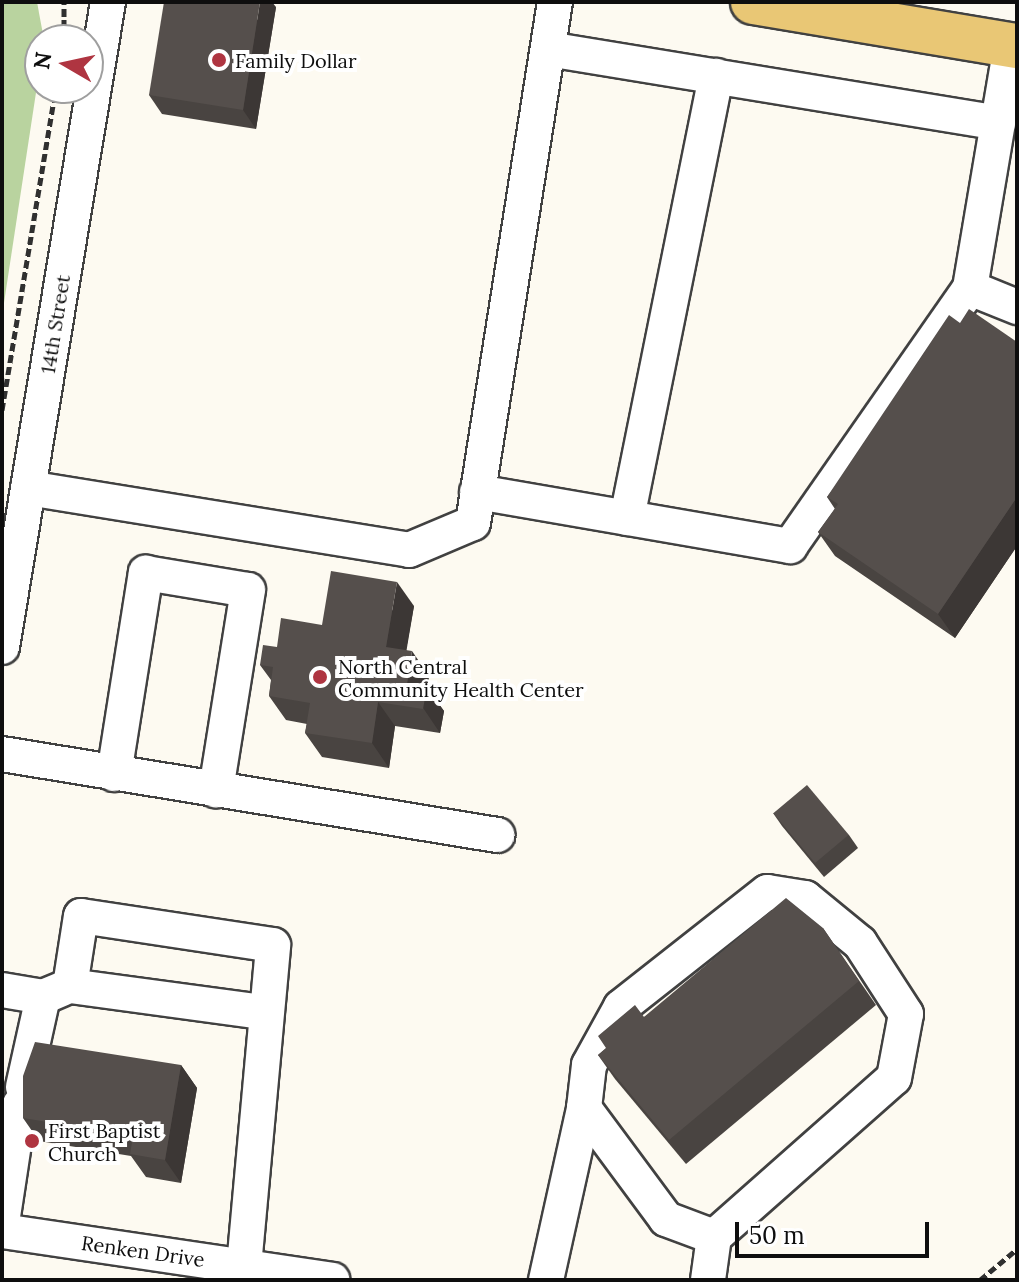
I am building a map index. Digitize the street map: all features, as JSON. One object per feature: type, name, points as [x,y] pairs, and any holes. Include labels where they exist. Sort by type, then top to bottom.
[{"type":"main road","points":[[753,2],[1014,46]]},
{"type":"street","name":"14th Street","points":[[2,647],[108,2]]},
{"type":"street","points":[[28,488],[409,550],[473,523],[555,2]]},
{"type":"street","points":[[477,492],[790,546],[970,288],[1003,143],[1014,46]]},
{"type":"street","points":[[548,49],[716,76],[1003,143]]},
{"type":"street","points":[[627,518],[716,76]]},
{"type":"street","points":[[970,288],[1017,307]]},
{"type":"street","points":[[114,774],[146,573],[248,590],[216,790]]},
{"type":"street","points":[[2,754],[497,835]]},
{"type":"street","points":[[546,1280],[584,1108],[589,1065],[621,1007],[767,892],[805,898],[860,943],[906,1014],[894,1078],[714,1237],[708,1280]]},
{"type":"street","points":[[2,1223],[22,1095],[81,916],[273,945],[263,1012],[244,1266]]},
{"type":"street","points":[[2,990],[56,992],[263,1012]]},
{"type":"street","points":[[584,1108],[666,1219],[714,1237]]},
{"type":"street","name":"Renken Drive","points":[[2,1231],[147,1265],[244,1266],[332,1280]]},
{"type":"path","points":[[64,2],[64,24]]},
{"type":"path","points":[[2,410],[53,104]]},
{"type":"path","points":[[980,1280],[1017,1249]]},
{"type":"green space","points":[[2,2],[37,2],[41,24],[24,24],[24,104],[34,104],[2,316]]},
{"type":"building","name":"Family Dollar","points":[[164,2],[260,2],[243,110],[149,95]]},
{"type":"building","points":[[969,309],[1017,342],[1017,497],[938,614],[818,532],[838,504],[827,497],[949,315],[960,323]]},
{"type":"building","points":[[331,571],[397,582],[386,647],[412,651],[407,684],[427,687],[423,709],[378,702],[372,743],[305,733],[310,703],[269,696],[273,667],[260,665],[263,645],[277,647],[281,618],[322,625]]},
{"type":"building","points":[[807,785],[849,835],[815,863],[773,813]]},
{"type":"building","points":[[786,898],[823,928],[859,981],[669,1140],[598,1055],[606,1048],[598,1036],[635,1005],[644,1017]]},
{"type":"building","points":[[35,1042],[181,1065],[165,1160],[130,1154],[133,1136],[23,1118],[23,1076]]},
{"type":"place","name":"Family Dollar","points":[[219,60]]},
{"type":"place","name":"North Central Community Health Center","points":[[320,677]]},
{"type":"place","name":"First Baptist Church","points":[[32,1141]]}]
